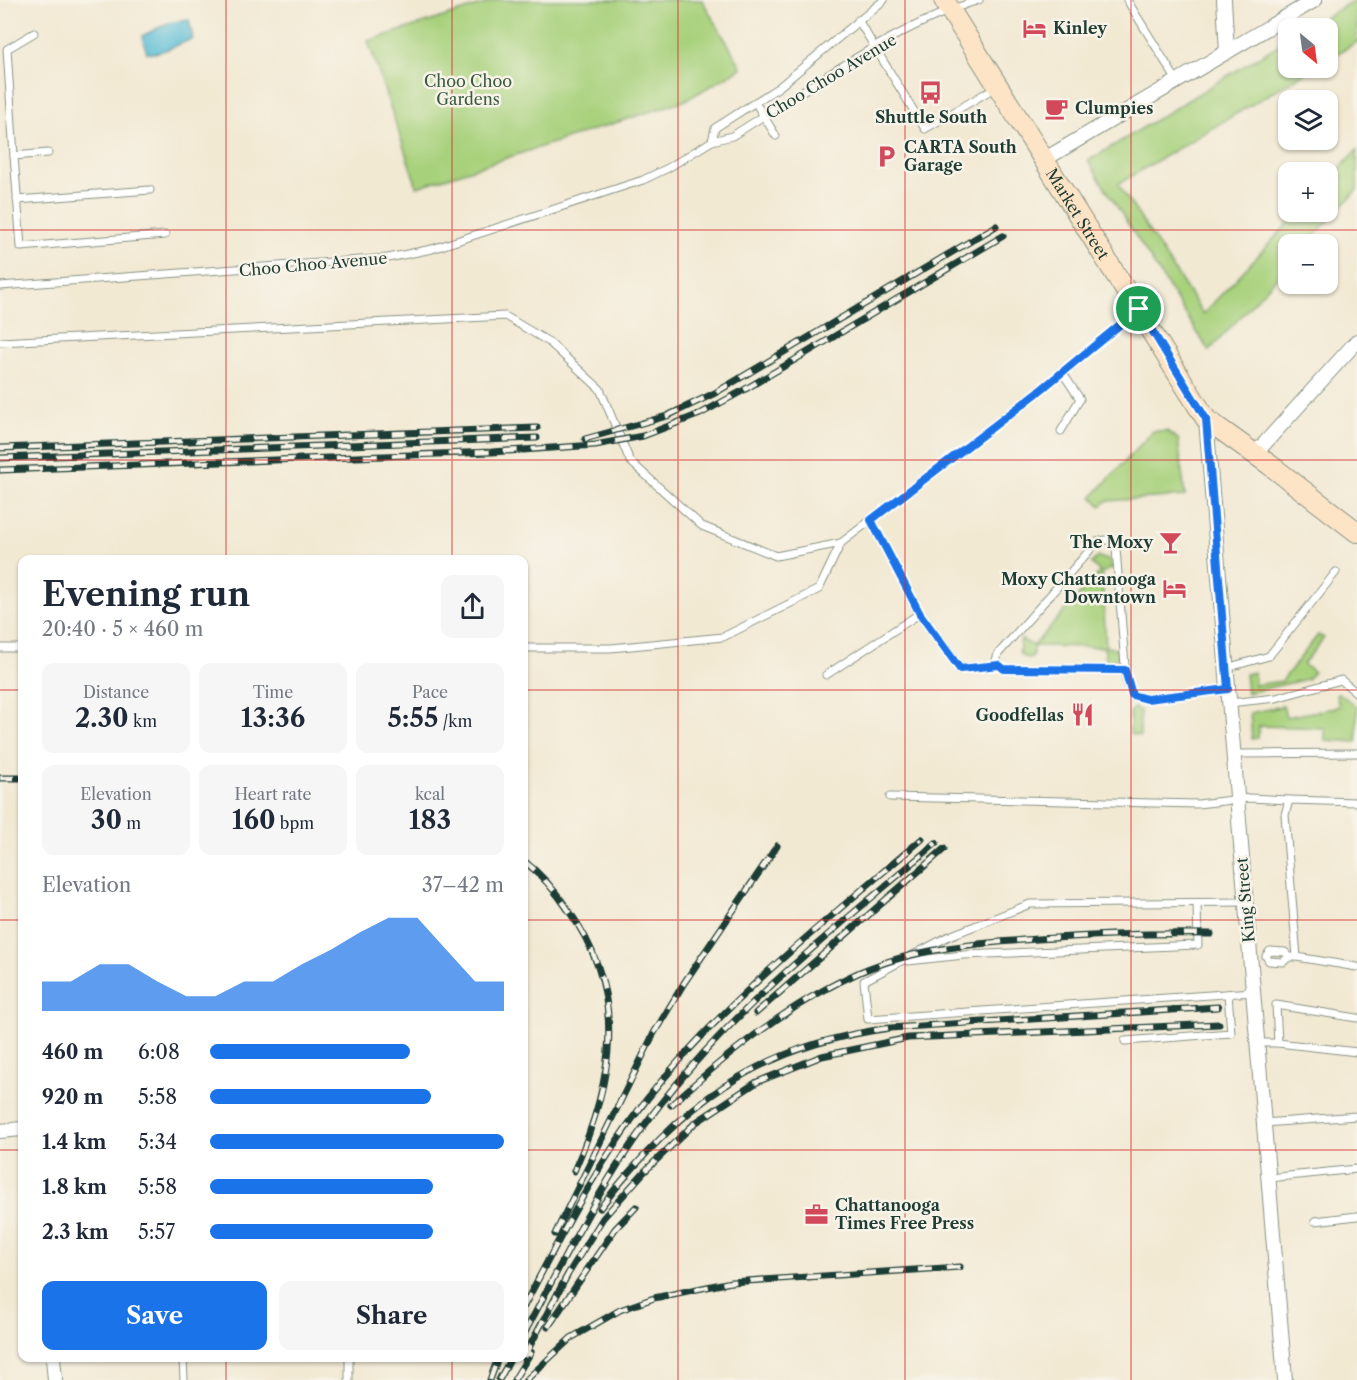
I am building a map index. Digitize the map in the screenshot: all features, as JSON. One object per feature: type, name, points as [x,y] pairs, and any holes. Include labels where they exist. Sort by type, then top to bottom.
[{"type":"main road","name":"Market Street","points":[[947,4],[1206,419],[1357,532]]},
{"type":"street","points":[[1224,0],[1227,52]]},
{"type":"street","points":[[1045,159],[1315,0]]},
{"type":"street","points":[[1255,454],[1357,341]]},
{"type":"street","name":"King Street","points":[[1206,419],[1286,1380]]},
{"type":"street","points":[[0,1131],[18,1129]]},
{"type":"street","points":[[53,1362],[55,1380]]},
{"type":"lane","name":"Choo Choo Avenue","points":[[711,141],[715,128],[789,80],[884,0]]},
{"type":"lane","name":"Choo Choo Avenue","points":[[0,286],[388,258],[432,249],[643,180],[667,169],[711,141],[732,136],[947,4],[979,0]]},
{"type":"lane","points":[[1127,0],[1178,81]]},
{"type":"lane","points":[[858,20],[925,129],[998,86]]},
{"type":"lane","points":[[34,33],[8,49],[21,247],[165,235]]},
{"type":"lane","points":[[755,102],[776,135]]},
{"type":"lane","points":[[14,156],[48,153]]},
{"type":"lane","points":[[17,200],[150,190]]},
{"type":"lane","points":[[0,342],[505,316],[549,342],[600,389],[630,461],[702,526],[776,556],[841,543],[1062,372],[1139,309]]},
{"type":"lane","points":[[1060,431],[1080,399],[1062,372]]},
{"type":"lane","points":[[871,520],[920,614],[960,669],[999,665],[1004,669],[1125,670]]},
{"type":"lane","points":[[999,665],[998,654],[1097,542],[1110,538],[1116,548],[1125,670],[1129,688],[1137,699],[1229,696],[1276,698],[1341,680],[1357,693]]},
{"type":"lane","points":[[528,648],[611,648],[723,636],[819,589],[841,543]]},
{"type":"lane","points":[[1226,668],[1269,656],[1336,572]]},
{"type":"lane","points":[[826,675],[920,614]]},
{"type":"lane","points":[[0,648],[18,648]]},
{"type":"lane","points":[[1234,754],[1357,753]]},
{"type":"lane","points":[[890,797],[1198,804],[1249,798],[1357,802]]},
{"type":"lane","points":[[1289,800],[1285,815],[1293,957]]},
{"type":"lane","points":[[1246,902],[1030,904],[947,938],[864,981],[868,1019],[1253,992]]},
{"type":"lane","points":[[902,961],[964,955],[1198,945],[1197,903]]},
{"type":"lane","points":[[1250,957],[1266,956],[1270,951],[1285,952],[1293,957],[1357,967]]},
{"type":"lane","points":[[1125,1041],[1231,1033],[1228,994]]},
{"type":"lane","points":[[1278,1043],[1276,1005],[1357,1018]]},
{"type":"lane","points":[[1258,1043],[1278,1043],[1357,1052]]},
{"type":"lane","points":[[1264,1123],[1357,1116]]},
{"type":"lane","points":[[1269,1178],[1357,1169]]},
{"type":"lane","points":[[1315,1221],[1357,1216]]},
{"type":"lane","points":[[183,1362],[184,1380]]},
{"type":"lane","points":[[349,1362],[349,1380]]},
{"type":"green space","name":"Choo Choo Gardens","points":[[497,0],[702,0],[742,68],[686,100],[417,187],[368,41]]},
{"type":"green space","points":[[1357,0],[1357,42],[1338,53],[1338,18],[1324,18]]},
{"type":"green space","points":[[1278,45],[1278,78],[1296,78],[1118,184],[1203,314],[1278,234],[1278,276],[1209,351],[1088,161]]},
{"type":"green space","points":[[1357,150],[1357,190],[1338,211],[1338,170]]},
{"type":"green space","points":[[1290,222],[1327,222],[1316,234],[1278,234]]},
{"type":"green space","points":[[1153,431],[1167,431],[1178,439],[1185,496],[1106,501],[1101,506],[1092,497]]},
{"type":"green space","points":[[1098,557],[1109,560],[1113,568],[1102,573],[1106,647],[1116,649],[1119,656],[1115,660],[1106,661],[1104,647],[1034,646],[1032,658],[1023,657],[1019,652],[1021,639],[1033,646],[1100,572],[1091,563]]},
{"type":"green space","points":[[1318,635],[1324,638],[1303,664],[1314,672],[1307,679],[1247,693],[1245,674],[1254,672],[1255,685],[1282,681]]},
{"type":"green space","points":[[1339,693],[1357,707],[1357,742],[1325,740],[1325,728],[1259,726],[1258,738],[1252,739],[1250,713],[1283,706],[1286,717],[1334,708],[1339,706],[1336,694]]},
{"type":"green space","points":[[1134,708],[1140,711],[1140,736],[1130,734],[1130,712]]},
{"type":"water","points":[[189,20],[193,39],[164,50],[147,53],[142,36],[168,23]]},
{"type":"railway","points":[[585,439],[667,416],[715,393],[996,226]]},
{"type":"railway","points":[[0,470],[492,452],[595,445],[643,436],[700,414],[744,390],[1003,236]]},
{"type":"railway","points":[[0,448],[537,428]]},
{"type":"railway","points":[[0,458],[537,438]]},
{"type":"railway","points":[[0,778],[18,778]]},
{"type":"railway","points":[[528,1298],[612,1148],[647,1099],[677,1063],[778,962],[922,839]]},
{"type":"railway","points":[[528,1326],[609,1179],[648,1120],[670,1092],[699,1058],[763,993],[936,843]]},
{"type":"railway","points":[[555,1234],[654,1033],[684,983],[777,846]]},
{"type":"railway","points":[[756,1013],[944,849]]},
{"type":"railway","points":[[528,865],[559,897],[588,943],[601,975],[607,1007],[609,1040],[605,1072],[598,1105],[574,1171]]},
{"type":"railway","points":[[671,1105],[714,1067],[784,1014],[860,972],[903,957],[993,942],[1103,935],[1211,934]]},
{"type":"railway","points":[[600,1208],[630,1171],[692,1110],[725,1086],[761,1065],[800,1049],[842,1037],[890,1028],[1218,1007]]},
{"type":"railway","points":[[528,1349],[568,1274],[603,1218],[645,1171],[695,1123],[757,1082],[822,1056],[908,1038],[1219,1024]]},
{"type":"railway","points":[[548,1327],[615,1229],[636,1207]]},
{"type":"railway","points":[[526,1380],[571,1338],[620,1310],[654,1298],[731,1282],[960,1267]]},
{"type":"railway","points":[[528,1357],[531,1352]]},
{"type":"railway","points":[[490,1380],[497,1362]]},
{"type":"railway","points":[[499,1380],[509,1362]]},
{"type":"railway","points":[[514,1380],[525,1362]]},
{"type":"place","name":"Kinley","points":[[1035,28]]},
{"type":"place","name":"Shuttle South","points":[[931,92]]},
{"type":"place","name":"Clumpies","points":[[1057,108]]},
{"type":"place","name":"CARTA South Garage","points":[[886,156]]},
{"type":"place","name":"The Moxy","points":[[1171,542]]},
{"type":"place","name":"Moxy Chattanooga Downtown","points":[[1174,588]]},
{"type":"place","name":"Goodfellas","points":[[1082,715]]},
{"type":"place","name":"Chattanooga Times Free Press","points":[[817,1214]]},
{"type":"route","points":[[1139,309],[1206,419],[1228,689],[1137,699],[1129,688],[1125,670],[1004,669],[999,665],[960,669],[920,614],[871,520],[1037,393],[1139,309]]}]
